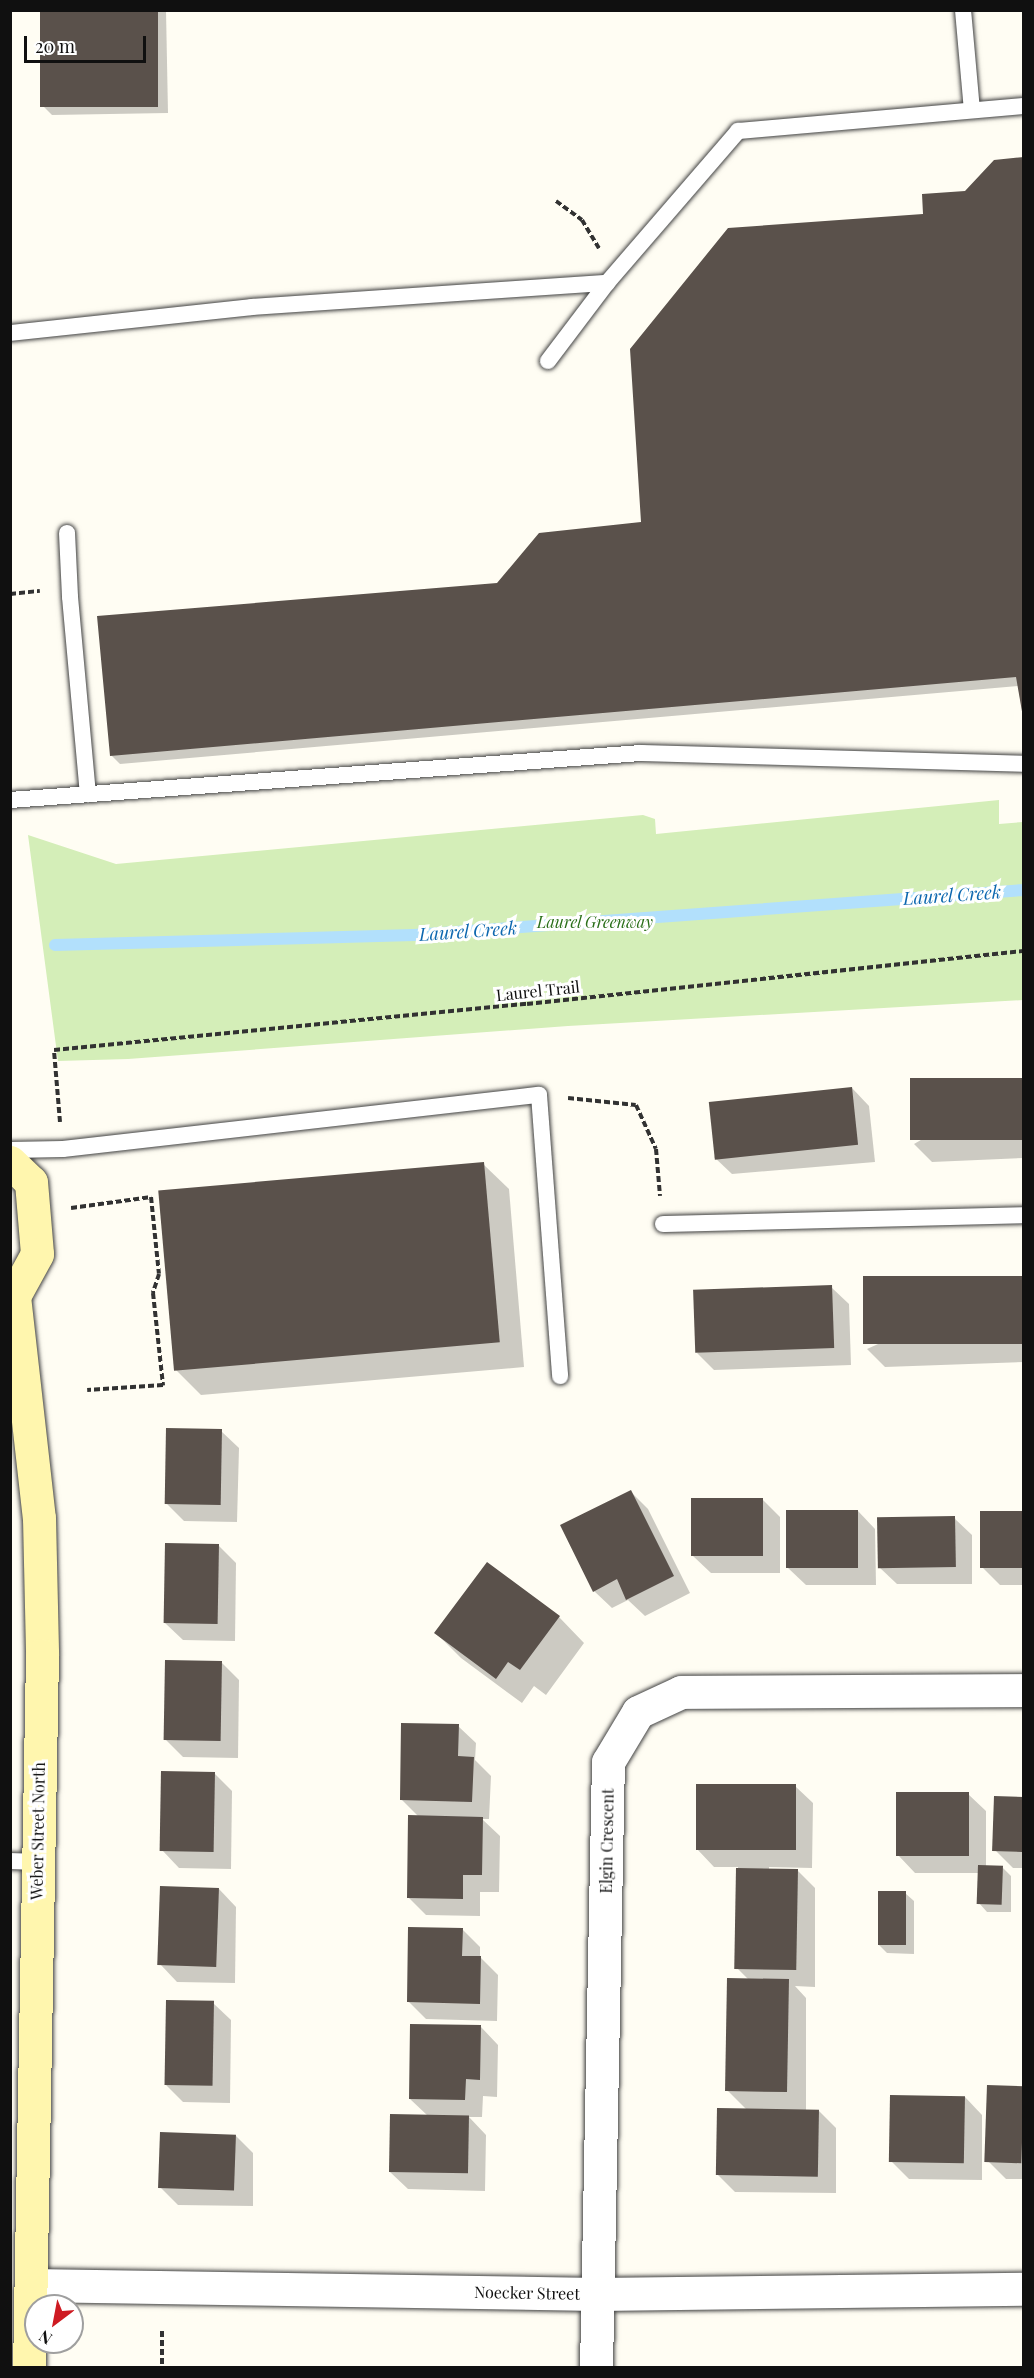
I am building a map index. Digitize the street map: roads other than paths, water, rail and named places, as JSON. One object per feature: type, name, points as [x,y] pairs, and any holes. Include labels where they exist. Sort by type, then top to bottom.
[{"type":"main road","name":"Weber Street North","points":[[10,1162],[31,1182],[37,1254],[13,1310],[39,1518],[42,1655],[24,1862],[31,2285],[29,2367]]},
{"type":"street","name":"Elgin Crescent","points":[[596,2367],[609,1761],[638,1712],[681,1692],[1023,1690]]},
{"type":"street","name":"Noecker Street","points":[[31,2285],[597,2294],[1023,2289]]},
{"type":"lane","points":[[963,10],[972,110]]},
{"type":"lane","points":[[548,361],[607,283],[738,131],[1023,106]]},
{"type":"lane","points":[[10,333],[252,307],[607,283]]},
{"type":"lane","points":[[67,533],[70,597],[88,794]]},
{"type":"lane","points":[[10,800],[641,753],[1023,764]]},
{"type":"lane","points":[[10,1150],[63,1149],[539,1095],[560,1376]]},
{"type":"lane","points":[[663,1224],[1023,1215]]},
{"type":"waterway","name":"Laurel Creek","points":[[55,945],[414,935],[1024,890]]},
{"type":"park label","name":"Laurel Greenway","points":[[595,922]]}]
